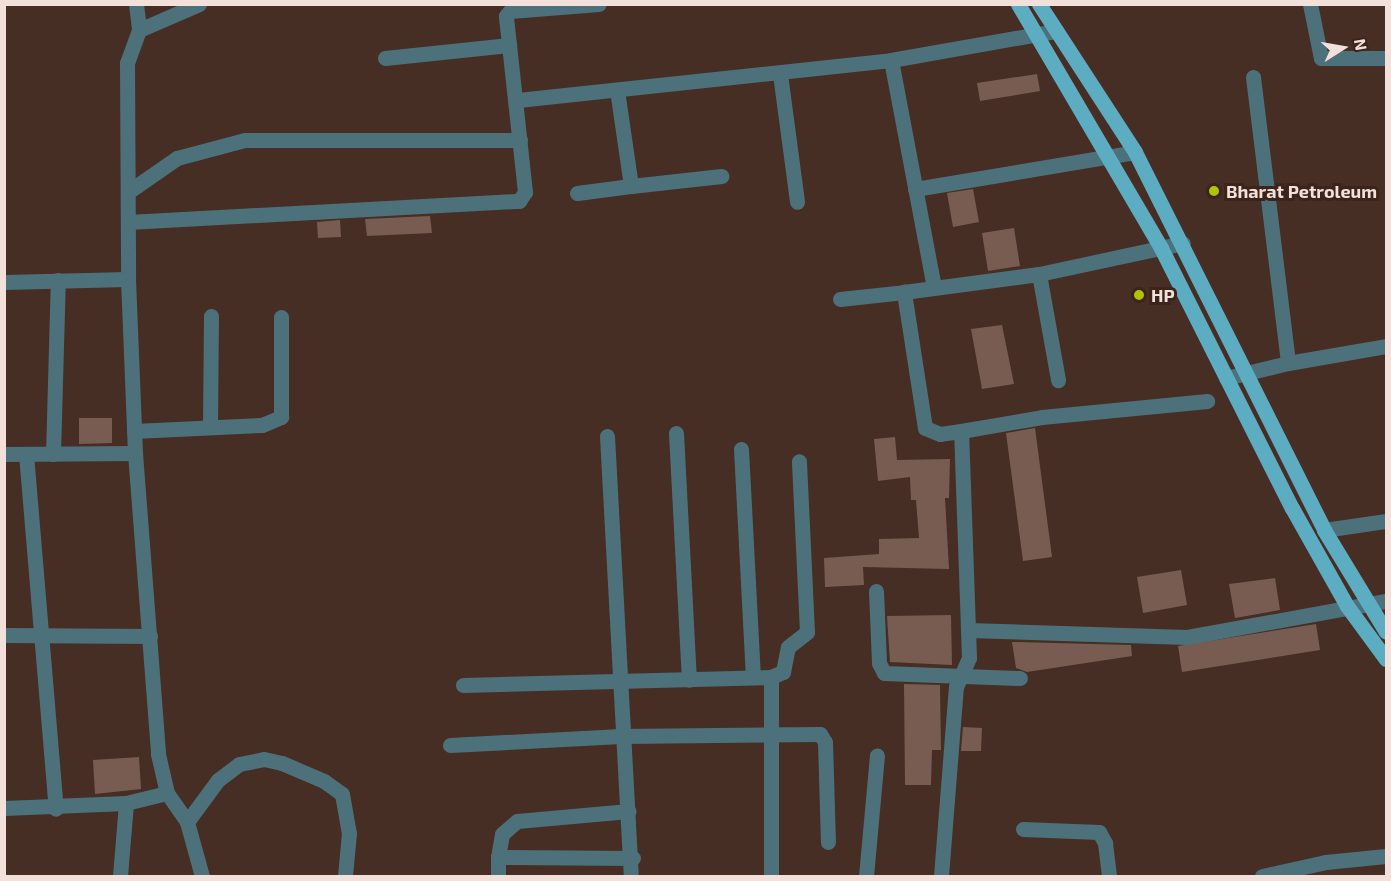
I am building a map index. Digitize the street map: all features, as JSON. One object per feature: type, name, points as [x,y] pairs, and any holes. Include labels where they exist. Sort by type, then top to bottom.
[{"type":"main road","points":[[1018,4],[1161,248],[1226,378],[1347,606],[1386,659]]},
{"type":"main road","points":[[1039,4],[1135,152],[1183,243],[1244,374],[1324,530],[1386,632]]},
{"type":"street","points":[[136,4],[139,30],[127,63],[128,279],[135,453],[158,754],[167,794],[188,822],[202,876]]},
{"type":"street","points":[[139,30],[199,4]]},
{"type":"street","points":[[128,222],[514,203],[523,198],[525,192],[518,100],[506,16],[510,11],[599,4]]},
{"type":"street","points":[[1310,4],[1321,58],[1386,58]]},
{"type":"street","points":[[518,100],[780,75],[891,60],[1056,32]]},
{"type":"street","points":[[385,58],[509,45]]},
{"type":"street","points":[[891,60],[934,286]]},
{"type":"street","points":[[780,75],[797,202]]},
{"type":"street","points":[[1253,77],[1288,363]]},
{"type":"street","points":[[617,90],[631,186]]},
{"type":"street","points":[[128,192],[177,158],[245,140],[520,140]]},
{"type":"street","points":[[915,189],[1135,152]]},
{"type":"street","points":[[577,193],[721,176]]},
{"type":"street","points":[[840,299],[1039,274],[1183,243]]},
{"type":"street","points":[[1039,274],[1058,380]]},
{"type":"street","points":[[4,282],[128,279]]},
{"type":"street","points":[[53,454],[58,280]]},
{"type":"street","points":[[904,292],[925,428],[940,434],[1042,417],[1207,401]]},
{"type":"street","points":[[210,427],[211,316]]},
{"type":"street","points":[[135,431],[262,425],[281,417],[281,316]]},
{"type":"street","points":[[1226,378],[1288,363],[1386,346]]},
{"type":"street","points":[[940,876],[955,696],[969,658],[961,430]]},
{"type":"street","points":[[675,433],[689,680]]},
{"type":"street","points":[[608,436],[621,736],[633,858],[632,876]]},
{"type":"street","points":[[741,449],[753,677]]},
{"type":"street","points":[[4,454],[135,453]]},
{"type":"street","points":[[26,454],[56,809]]},
{"type":"street","points":[[464,685],[771,677],[783,672],[788,647],[807,632],[799,461]]},
{"type":"street","points":[[1324,530],[1386,520]]},
{"type":"street","points":[[876,591],[879,663],[884,673],[963,674],[1020,678]]},
{"type":"street","points":[[968,630],[1187,637],[1366,602],[1386,601]]},
{"type":"street","points":[[4,635],[150,636]]},
{"type":"street","points":[[771,677],[771,876]]},
{"type":"street","points":[[450,745],[621,736],[814,733],[823,737],[828,842]]},
{"type":"street","points":[[866,876],[877,756]]},
{"type":"street","points":[[188,822],[219,780],[239,764],[264,759],[282,763],[324,781],[342,794],[349,833],[345,876]]},
{"type":"street","points":[[4,808],[56,809],[126,803],[167,794]]},
{"type":"street","points":[[120,876],[126,803]]},
{"type":"street","points":[[498,876],[498,857],[502,834],[517,821],[629,811]]},
{"type":"street","points":[[1023,829],[1099,832],[1105,843],[1109,876]]},
{"type":"street","points":[[1262,876],[1326,862],[1386,856]]},
{"type":"street","points":[[498,857],[633,858]]},
{"type":"building","points":[[1037,74],[1040,91],[980,101],[977,83]]},
{"type":"building","points":[[973,189],[979,222],[953,227],[947,193]]},
{"type":"building","points":[[430,216],[432,233],[367,236],[365,219]]},
{"type":"building","points":[[340,220],[341,237],[318,238],[317,222]]},
{"type":"building","points":[[1014,228],[1020,266],[988,271],[982,233]]},
{"type":"building","points":[[1002,325],[1014,384],[982,389],[971,329]]},
{"type":"building","points":[[79,418],[112,418],[112,443],[79,444]]},
{"type":"building","points":[[1035,428],[1052,557],[1023,561],[1006,433]]},
{"type":"building","points":[[895,437],[897,460],[950,459],[949,498],[945,498],[949,569],[863,567],[864,585],[825,587],[824,558],[879,554],[879,539],[919,538],[916,500],[911,500],[910,477],[878,481],[874,439]]},
{"type":"building","points":[[1181,570],[1187,605],[1143,613],[1137,577]]},
{"type":"building","points":[[1275,578],[1280,610],[1235,618],[1229,584]]},
{"type":"building","points":[[951,615],[952,665],[890,662],[887,616]]},
{"type":"building","points":[[1316,624],[1320,650],[1182,672],[1178,646]]},
{"type":"building","points":[[1012,642],[1131,645],[1132,656],[1027,672],[1016,668]]},
{"type":"building","points":[[904,684],[940,685],[941,750],[932,750],[931,785],[905,785]]},
{"type":"building","points":[[963,727],[982,728],[981,751],[961,751]]},
{"type":"building","points":[[139,757],[141,789],[95,794],[93,760]]},
{"type":"place","name":"Bharat Petroleum","points":[[1214,191]]},
{"type":"place","name":"HP","points":[[1139,295]]}]
